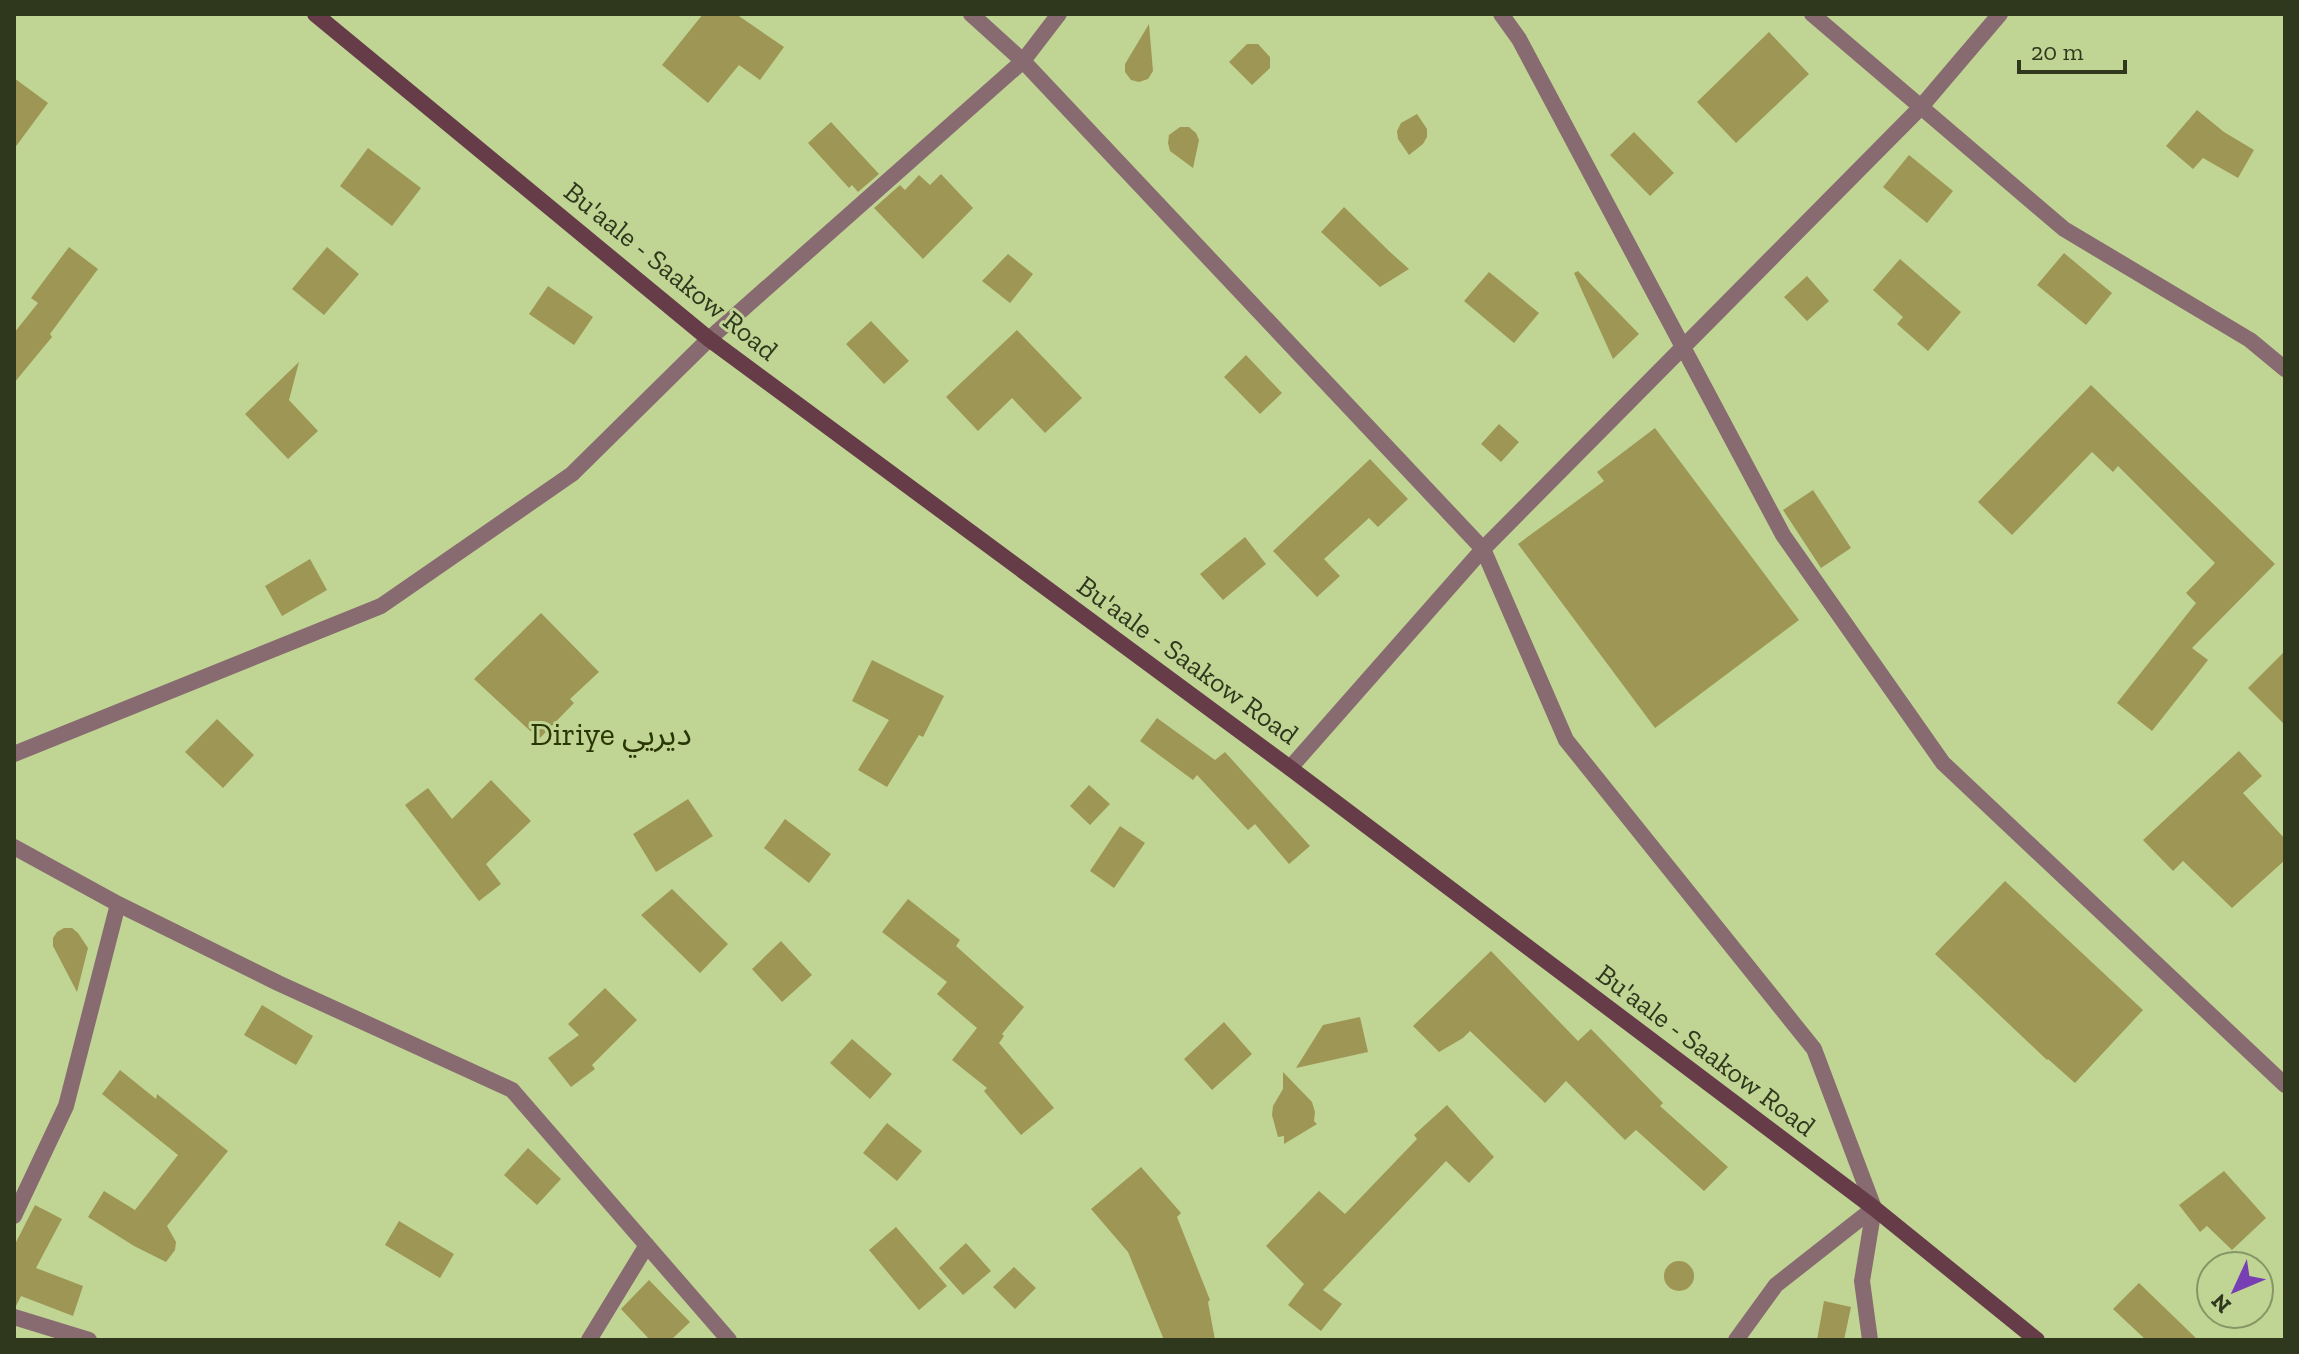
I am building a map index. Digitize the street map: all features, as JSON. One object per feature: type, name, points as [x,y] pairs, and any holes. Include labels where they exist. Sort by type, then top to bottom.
[{"type":"main road","name":"Bu'aale - Saakow Road","points":[[315,14],[709,339],[1290,768],[1874,1208],[2037,1340]]},
{"type":"street","points":[[971,14],[1023,61],[1483,549],[1566,740],[1814,1049],[1874,1208],[1862,1281],[1870,1340]]},
{"type":"street","points":[[14,754],[381,606],[572,474],[709,339],[1023,61],[1059,14]]},
{"type":"street","points":[[1501,14],[1519,39],[1783,535],[1943,763],[2285,1085]]},
{"type":"street","points":[[1812,14],[2064,229],[2250,340],[2285,369]]},
{"type":"street","points":[[1290,768],[1483,549],[1920,108],[2000,14]]},
{"type":"street","points":[[14,847],[118,904],[278,983],[512,1090],[729,1340]]},
{"type":"street","points":[[14,1216],[66,1106],[118,904]]},
{"type":"street","points":[[1736,1340],[1776,1285],[1874,1208]]},
{"type":"street","points":[[589,1340],[647,1245]]},
{"type":"street","points":[[14,1317],[89,1340]]},
{"type":"building","points":[[703,14],[736,14],[784,47],[760,80],[739,65],[708,103],[662,65]]},
{"type":"building","points":[[1149,24],[1153,71],[1148,79],[1139,82],[1131,80],[1125,72],[1125,64]]},
{"type":"building","points":[[1769,32],[1809,74],[1736,143],[1697,102]]},
{"type":"building","points":[[1247,44],[1258,44],[1270,57],[1270,68],[1252,85],[1229,62]]},
{"type":"building","points":[[14,78],[48,103],[14,149]]},
{"type":"building","points":[[2197,110],[2224,132],[2254,150],[2238,178],[2203,158],[2193,169],[2166,146]]},
{"type":"building","points":[[1417,114],[1427,129],[1427,137],[1409,155],[1398,139],[1397,131],[1401,123]]},
{"type":"building","points":[[831,122],[879,174],[858,192],[852,185],[849,188],[808,143]]},
{"type":"building","points":[[1180,127],[1189,127],[1199,140],[1193,168],[1170,151],[1169,135]]},
{"type":"building","points":[[1634,132],[1674,173],[1650,196],[1610,155]]},
{"type":"building","points":[[368,148],[421,188],[392,226],[340,186]]},
{"type":"building","points":[[1909,155],[1953,191],[1927,223],[1883,187]]},
{"type":"building","points":[[941,174],[973,208],[923,259],[874,208],[900,185],[905,190],[919,175],[930,185]]},
{"type":"building","points":[[1344,207],[1409,269],[1380,287],[1321,232]]},
{"type":"building","points":[[69,247],[98,269],[50,334],[52,337],[14,383],[14,333],[38,303],[31,298]]},
{"type":"building","points":[[327,247],[359,274],[324,315],[292,289]]},
{"type":"building","points":[[2064,253],[2112,293],[2086,325],[2037,285]]},
{"type":"building","points":[[1008,254],[1033,274],[1010,303],[982,281]]},
{"type":"building","points":[[1900,259],[1961,312],[1928,351],[1897,324],[1903,317],[1873,290]]},
{"type":"building","points":[[1578,271],[1639,334],[1613,359],[1574,273]]},
{"type":"building","points":[[1489,272],[1539,313],[1514,343],[1464,301]]},
{"type":"building","points":[[1807,276],[1829,301],[1807,321],[1784,297]]},
{"type":"building","points":[[548,286],[593,317],[574,345],[529,314]]},
{"type":"building","points":[[871,321],[909,361],[884,384],[846,344]]},
{"type":"building","points":[[1017,330],[1082,398],[1045,433],[1012,398],[978,431],[946,397]]},
{"type":"building","points":[[1246,355],[1282,393],[1260,414],[1224,377]]},
{"type":"building","points":[[299,362],[289,400],[318,431],[288,459],[245,414]]},
{"type":"building","points":[[2091,385],[2275,564],[2192,648],[2208,660],[2152,731],[2117,703],[2196,603],[2186,593],[2215,563],[2118,466],[2113,472],[2092,452],[2012,535],[1978,502]]},
{"type":"building","points":[[1499,424],[1519,442],[1501,462],[1481,444]]},
{"type":"building","points":[[1655,428],[1799,620],[1655,728],[1518,544],[1604,481],[1597,472]]},
{"type":"building","points":[[1370,459],[1408,499],[1378,527],[1369,518],[1324,559],[1340,576],[1317,597],[1273,551]]},
{"type":"building","points":[[1813,490],[1851,548],[1821,568],[1783,510]]},
{"type":"building","points":[[1245,537],[1266,564],[1223,600],[1200,574]]},
{"type":"building","points":[[310,559],[327,590],[282,616],[265,586]]},
{"type":"building","points":[[541,613],[599,672],[570,699],[574,703],[539,739],[474,679]]},
{"type":"building","points":[[2285,651],[2285,725],[2248,688]]},
{"type":"building","points":[[872,660],[944,696],[923,737],[919,735],[887,787],[858,770],[889,720],[852,701]]},
{"type":"building","points":[[1157,718],[1215,760],[1225,752],[1310,846],[1289,864],[1255,824],[1248,830],[1197,775],[1193,780],[1140,741]]},
{"type":"building","points":[[217,719],[254,755],[223,788],[185,752]]},
{"type":"building","points":[[2239,751],[2262,776],[2243,793],[2285,839],[2285,860],[2232,908],[2183,861],[2173,871],[2143,840]]},
{"type":"building","points":[[491,780],[531,821],[486,864],[501,884],[479,901],[405,805],[428,788],[452,819]]},
{"type":"building","points":[[1089,785],[1110,804],[1090,825],[1070,806]]},
{"type":"building","points":[[688,799],[713,836],[656,872],[633,834]]},
{"type":"building","points":[[785,819],[831,854],[809,883],[764,848]]},
{"type":"building","points":[[1120,826],[1145,843],[1114,888],[1090,871]]},
{"type":"building","points":[[2005,881],[2143,1010],[2075,1083],[1935,954]]},
{"type":"building","points":[[672,889],[728,944],[700,973],[641,915]]},
{"type":"building","points":[[908,899],[960,940],[956,946],[1024,1007],[1002,1034],[1004,1036],[999,1043],[1054,1108],[1021,1135],[984,1091],[987,1088],[952,1060],[977,1028],[937,994],[947,982],[882,932]]},
{"type":"building","points":[[64,928],[72,928],[78,933],[88,948],[77,992],[53,946],[53,938]]},
{"type":"building","points":[[781,941],[812,975],[782,1002],[752,969]]},
{"type":"building","points":[[1491,951],[1578,1041],[1591,1029],[1663,1103],[1660,1106],[1728,1167],[1704,1191],[1636,1130],[1625,1140],[1566,1081],[1545,1103],[1470,1031],[1439,1052],[1413,1026]]},
{"type":"building","points":[[605,988],[637,1020],[592,1065],[595,1069],[571,1087],[548,1058],[579,1035],[568,1024]]},
{"type":"building","points":[[262,1005],[313,1036],[296,1065],[244,1035]]},
{"type":"building","points":[[1360,1017],[1368,1052],[1296,1068],[1323,1025]]},
{"type":"building","points":[[1224,1022],[1252,1054],[1212,1090],[1184,1059]]},
{"type":"building","points":[[852,1039],[892,1074],[870,1099],[830,1063]]},
{"type":"building","points":[[120,1070],[156,1099],[157,1094],[228,1151],[167,1226],[176,1242],[175,1250],[166,1262],[88,1217],[104,1191],[135,1210],[178,1155],[102,1094]]},
{"type":"building","points":[[1283,1072],[1312,1102],[1317,1124],[1284,1144],[1284,1136],[1278,1137],[1272,1115],[1273,1106],[1283,1089]]},
{"type":"building","points":[[1447,1105],[1494,1157],[1469,1183],[1446,1161],[1323,1290],[1342,1304],[1321,1331],[1288,1305],[1304,1284],[1266,1246],[1319,1191],[1345,1214],[1417,1139],[1414,1135]]},
{"type":"building","points":[[887,1123],[922,1151],[897,1181],[863,1153]]},
{"type":"building","points":[[528,1148],[561,1179],[537,1205],[504,1175]]},
{"type":"building","points":[[1141,1167],[1181,1213],[1177,1217],[1210,1300],[1215,1340],[1164,1340],[1128,1252],[1091,1209]]},
{"type":"building","points":[[2224,1171],[2266,1218],[2232,1250],[2207,1226],[2200,1232],[2179,1205]]},
{"type":"building","points":[[35,1205],[62,1219],[36,1268],[83,1286],[73,1316],[21,1296],[14,1306],[14,1246]]},
{"type":"building","points":[[399,1221],[454,1254],[440,1278],[385,1245]]},
{"type":"building","points":[[896,1227],[947,1286],[919,1310],[869,1250]]},
{"type":"building","points":[[966,1243],[991,1271],[963,1295],[939,1268]]},
{"type":"building","points":[[1679,1261],[1690,1265],[1694,1276],[1690,1287],[1679,1291],[1668,1287],[1664,1276],[1668,1265]]},
{"type":"building","points":[[1014,1267],[1036,1288],[1015,1309],[993,1287]]},
{"type":"building","points":[[649,1280],[690,1322],[671,1340],[650,1340],[621,1309]]},
{"type":"building","points":[[2139,1283],[2198,1340],[2146,1340],[2113,1309]]},
{"type":"building","points":[[1824,1301],[1851,1307],[1844,1340],[1817,1340]]},
{"type":"district","name":"Diriye ديريي","points":[[611,734]]}]
